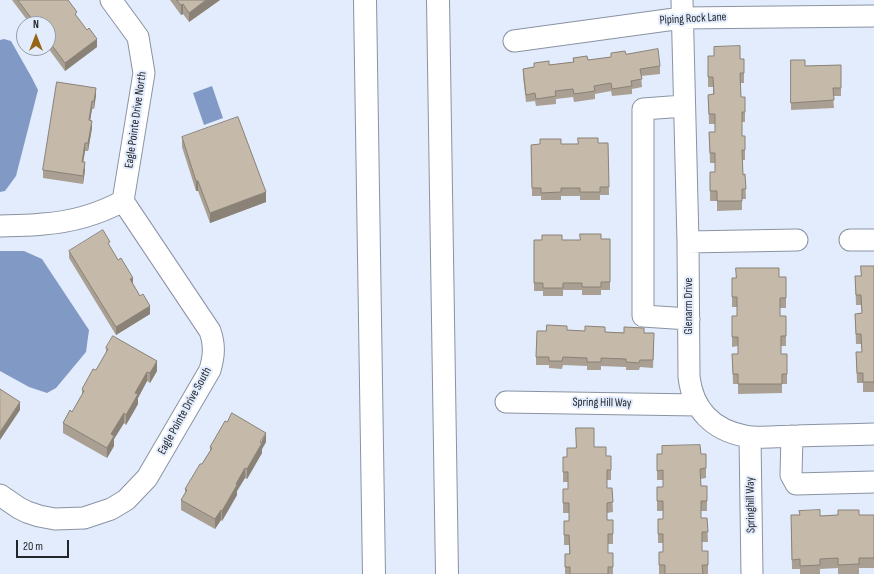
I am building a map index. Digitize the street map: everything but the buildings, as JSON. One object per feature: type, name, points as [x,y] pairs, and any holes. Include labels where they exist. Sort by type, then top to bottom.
[{"type":"highway","points":[[365,0],[374,574]]},
{"type":"highway","points":[[438,0],[447,574]]},
{"type":"street","name":"Eagle Pointe Drive North","points":[[111,0],[138,37],[144,73],[123,201]]},
{"type":"street","name":"Piping Rock Lane","points":[[514,41],[682,9],[874,16]]},
{"type":"street","name":"Glenarm Drive","points":[[682,9],[688,242],[689,377],[692,394],[701,411],[711,422],[723,430],[750,437],[874,434]]},
{"type":"street","points":[[684,106],[643,109],[643,316],[689,319]]},
{"type":"street","points":[[0,226],[44,224],[68,221],[100,212],[123,201]]},
{"type":"street","name":"Eagle Pointe Drive South","points":[[0,495],[19,508],[28,512],[55,519],[84,518],[111,509],[126,500],[147,478],[210,370],[214,351],[210,331],[123,201]]},
{"type":"street","points":[[688,242],[797,240]]},
{"type":"street","points":[[850,240],[874,240]]},
{"type":"street","name":"Spring Hill Way","points":[[506,402],[697,404]]},
{"type":"street","points":[[792,436],[791,476],[796,484],[874,482]]},
{"type":"street","name":"Springhill Way","points":[[750,437],[752,574]]},
{"type":"water","points":[[4,39],[11,41],[16,50],[16,56],[20,56],[38,90],[16,176],[5,191],[0,192],[0,40]]},
{"type":"water","points":[[212,86],[223,118],[204,125],[193,93]]},
{"type":"water","points":[[0,251],[24,251],[42,259],[89,330],[86,352],[56,388],[47,393],[29,387],[0,371]]}]
